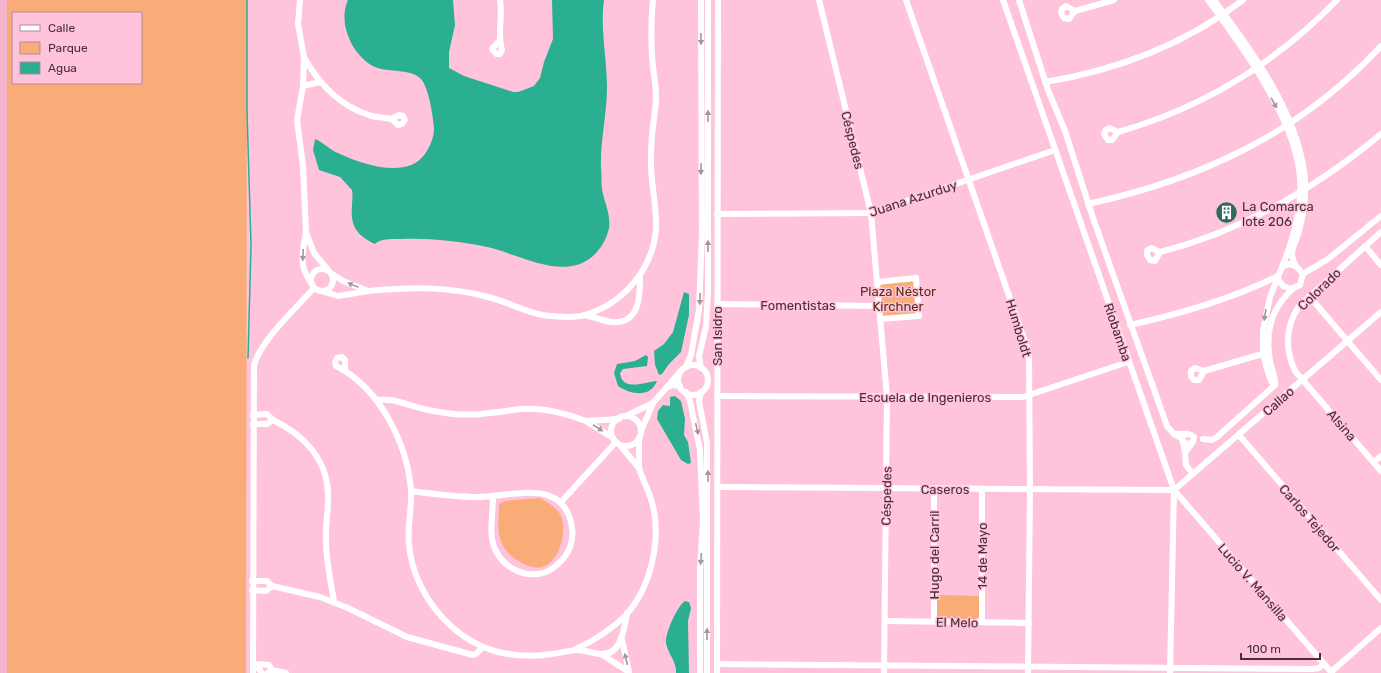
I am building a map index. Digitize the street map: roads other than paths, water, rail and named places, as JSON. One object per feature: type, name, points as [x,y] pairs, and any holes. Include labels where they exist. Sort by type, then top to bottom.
[{"type":"street","points":[[300,0],[299,28],[304,57],[303,86],[297,120],[303,166],[306,232],[302,260],[303,270],[314,287],[338,296],[368,291],[420,287],[454,290],[489,297],[549,316],[584,315],[611,322],[629,318],[634,313],[639,302],[640,276],[653,244],[656,220],[651,170],[651,140],[656,102],[652,46],[653,0]]},
{"type":"street","points":[[499,42],[502,16],[500,0]]},
{"type":"street","points":[[701,0],[705,97]]},
{"type":"street","points":[[680,386],[679,378],[692,355],[699,316],[704,219],[705,97],[708,0]]},
{"type":"street","name":"San Isidro","points":[[717,673],[718,0]]},
{"type":"street","name":"Céspedes","points":[[819,0],[871,213],[887,397],[884,673]]},
{"type":"street","name":"Humboldt","points":[[906,0],[1027,346],[1029,359],[1030,396],[1028,670]]},
{"type":"street","name":"Riobamba","points":[[1003,0],[1128,362],[1174,490],[1170,670]]},
{"type":"street","points":[[1019,0],[1045,82],[1064,131],[1088,204],[1115,276],[1130,325],[1167,426],[1174,434],[1193,440],[1212,440],[1275,385],[1268,375],[1264,318],[1272,290],[1282,268],[1297,217],[1303,190]]},
{"type":"street","points":[[1075,11],[1114,0]]},
{"type":"street","points":[[1208,0],[1222,15]]},
{"type":"street","points":[[1214,0],[1222,15],[1280,99],[1288,124],[1302,157],[1303,214],[1292,256],[1296,266],[1303,274],[1302,282],[1279,304],[1273,315],[1268,334],[1266,353]]},
{"type":"street","points":[[1045,82],[1100,71],[1138,59],[1183,39],[1243,0]]},
{"type":"street","points":[[1118,132],[1163,118],[1183,109],[1218,92],[1258,69],[1309,28],[1337,0]]},
{"type":"street","points":[[1088,204],[1138,192],[1195,173],[1246,150],[1288,124],[1345,81],[1381,46]]},
{"type":"street","points":[[304,57],[320,82],[348,106],[368,115],[391,119]]},
{"type":"street","points":[[303,86],[320,82]]},
{"type":"street","points":[[1160,252],[1234,226],[1303,190],[1346,161],[1381,134]]},
{"type":"street","name":"Juana Azurduy","points":[[717,214],[871,213],[1055,150]]},
{"type":"street","points":[[1303,274],[1328,259],[1381,216]]},
{"type":"street","points":[[701,368],[699,356],[706,326],[708,293],[704,219]]},
{"type":"street","points":[[306,232],[314,253],[330,272],[333,280],[330,288],[325,291],[314,287]]},
{"type":"street","name":"Colorado","points":[[1302,380],[1292,363],[1287,340],[1294,312],[1309,296],[1381,232]]},
{"type":"street","points":[[1365,246],[1381,265]]},
{"type":"street","points":[[1282,268],[1289,264],[1296,266]]},
{"type":"street","points":[[314,287],[311,276],[314,271],[322,268],[343,281],[368,291]]},
{"type":"street","points":[[584,315],[618,298],[640,276]]},
{"type":"street","points":[[1130,325],[1194,308],[1234,295],[1278,277]]},
{"type":"street","points":[[1278,277],[1285,288],[1294,288]]},
{"type":"street","points":[[877,282],[916,278],[919,316],[880,319]]},
{"type":"street","points":[[253,673],[252,581],[254,365],[258,354],[314,287]]},
{"type":"street","points":[[1309,296],[1381,380]]},
{"type":"street","name":"Fomentistas","points":[[717,304],[879,306]]},
{"type":"street","name":"Callao","points":[[1174,490],[1381,312]]},
{"type":"street","points":[[1204,371],[1266,353]]},
{"type":"street","name":"Escuela de Ingenieros","points":[[717,396],[1030,396],[1128,362]]},
{"type":"street","points":[[376,400],[391,399],[423,409],[467,415],[495,414],[521,409],[541,409],[565,413],[586,421],[624,446],[632,445],[640,436],[653,403],[684,369],[694,365],[701,368],[706,373],[708,381],[705,388],[701,392],[699,401],[707,443],[705,531],[707,673]]},
{"type":"street","points":[[345,369],[376,400],[389,420],[401,448],[411,491],[409,543],[412,563],[420,586],[434,608],[453,628],[483,647],[525,656],[552,654],[575,650],[601,654],[629,673]]},
{"type":"street","name":"Alsina","points":[[1302,380],[1381,471]]},
{"type":"street","points":[[666,388],[673,385],[680,386],[686,392],[690,401],[699,438],[705,531],[700,570],[700,673]]},
{"type":"street","points":[[686,392],[693,394],[701,392]]},
{"type":"street","points":[[639,468],[616,441],[612,427],[621,418],[653,403]]},
{"type":"street","points":[[253,415],[270,416],[272,420],[290,429],[304,440],[318,459],[325,475],[328,500],[326,550],[334,602]]},
{"type":"street","points":[[262,415],[260,419],[263,424]]},
{"type":"street","points":[[575,650],[602,635],[627,613],[646,581],[652,564],[655,540],[653,506],[639,468],[638,451],[640,425],[632,418],[586,421]]},
{"type":"street","points":[[253,424],[270,423],[272,420]]},
{"type":"street","name":"Carlos Tejedor","points":[[1239,435],[1381,600]]},
{"type":"street","points":[[1183,438],[1193,440]]},
{"type":"street","points":[[1183,438],[1186,465],[1192,474]]},
{"type":"street","points":[[1185,453],[1193,440]]},
{"type":"street","points":[[560,502],[616,441]]},
{"type":"street","points":[[1374,462],[1381,456]]},
{"type":"street","name":"Caseros","points":[[717,487],[982,490],[1174,490]]},
{"type":"street","name":"Hugo del Carril","points":[[934,489],[934,621]]},
{"type":"street","name":"14 de Mayo","points":[[982,490],[982,622]]},
{"type":"street","name":"Lucio V. Mansilla","points":[[1174,490],[1331,672]]},
{"type":"street","points":[[411,491],[453,497],[494,497],[536,492],[550,495],[560,502],[568,512],[572,525],[573,537],[570,549],[562,561],[553,568],[540,573],[520,573],[508,566],[502,560],[494,547],[492,530],[494,497]]},
{"type":"street","points":[[252,581],[267,581],[272,586],[308,593],[334,602],[393,631],[426,643],[472,655],[476,654],[483,647]]},
{"type":"street","points":[[261,581],[259,586],[262,590]]},
{"type":"street","points":[[252,590],[266,591],[272,586]]},
{"type":"street","points":[[627,613],[622,640],[629,673]]},
{"type":"street","name":"El Melo","points":[[885,621],[1029,622]]},
{"type":"street","points":[[1331,672],[1381,628]]},
{"type":"street","points":[[601,654],[613,649],[622,640]]},
{"type":"street","points":[[253,664],[269,665],[270,672],[286,673]]},
{"type":"street","points":[[262,664],[259,669],[262,673]]},
{"type":"street","points":[[717,664],[884,665],[1028,670],[1312,669],[1319,668],[1324,664]]},
{"type":"water","points":[[348,0],[453,0],[455,25],[449,52],[449,68],[464,76],[513,92],[518,92],[534,86],[540,78],[544,62],[553,39],[552,0],[604,0],[603,32],[607,87],[601,168],[602,189],[608,213],[609,228],[601,247],[593,256],[581,263],[568,267],[555,266],[527,260],[500,250],[444,240],[394,239],[384,240],[375,244],[364,238],[356,230],[352,220],[352,190],[340,177],[319,170],[313,150],[315,139],[335,152],[359,161],[371,165],[396,168],[417,162],[425,154],[429,148],[434,128],[432,110],[424,83],[421,79],[411,73],[375,67],[360,56],[349,38],[346,29],[344,19]]},
{"type":"water","points":[[684,292],[689,294],[689,315],[681,352],[669,364],[662,374],[659,375],[655,365],[654,351],[664,344],[673,332]]},
{"type":"water","points":[[646,355],[648,357],[647,366],[623,369],[620,373],[622,379],[629,384],[641,384],[657,381],[654,387],[645,393],[634,393],[618,386],[614,373],[617,364],[635,361]]},
{"type":"water","points":[[675,396],[681,401],[685,419],[684,435],[688,442],[691,463],[688,464],[681,460],[657,419],[658,411],[663,405],[670,406],[670,397]]},
{"type":"water","points":[[685,601],[689,602],[691,608],[688,621],[689,673],[676,673],[675,665],[667,647],[666,639],[669,627],[675,614]]},
{"type":"waterway","points":[[247,0],[247,111],[251,245],[248,358]]},
{"type":"place","name":"La Comarca lote 206","points":[[1227,213]]},
{"type":"park label","name":"Plaza Néstor Kirchner","points":[[898,298]]}]
